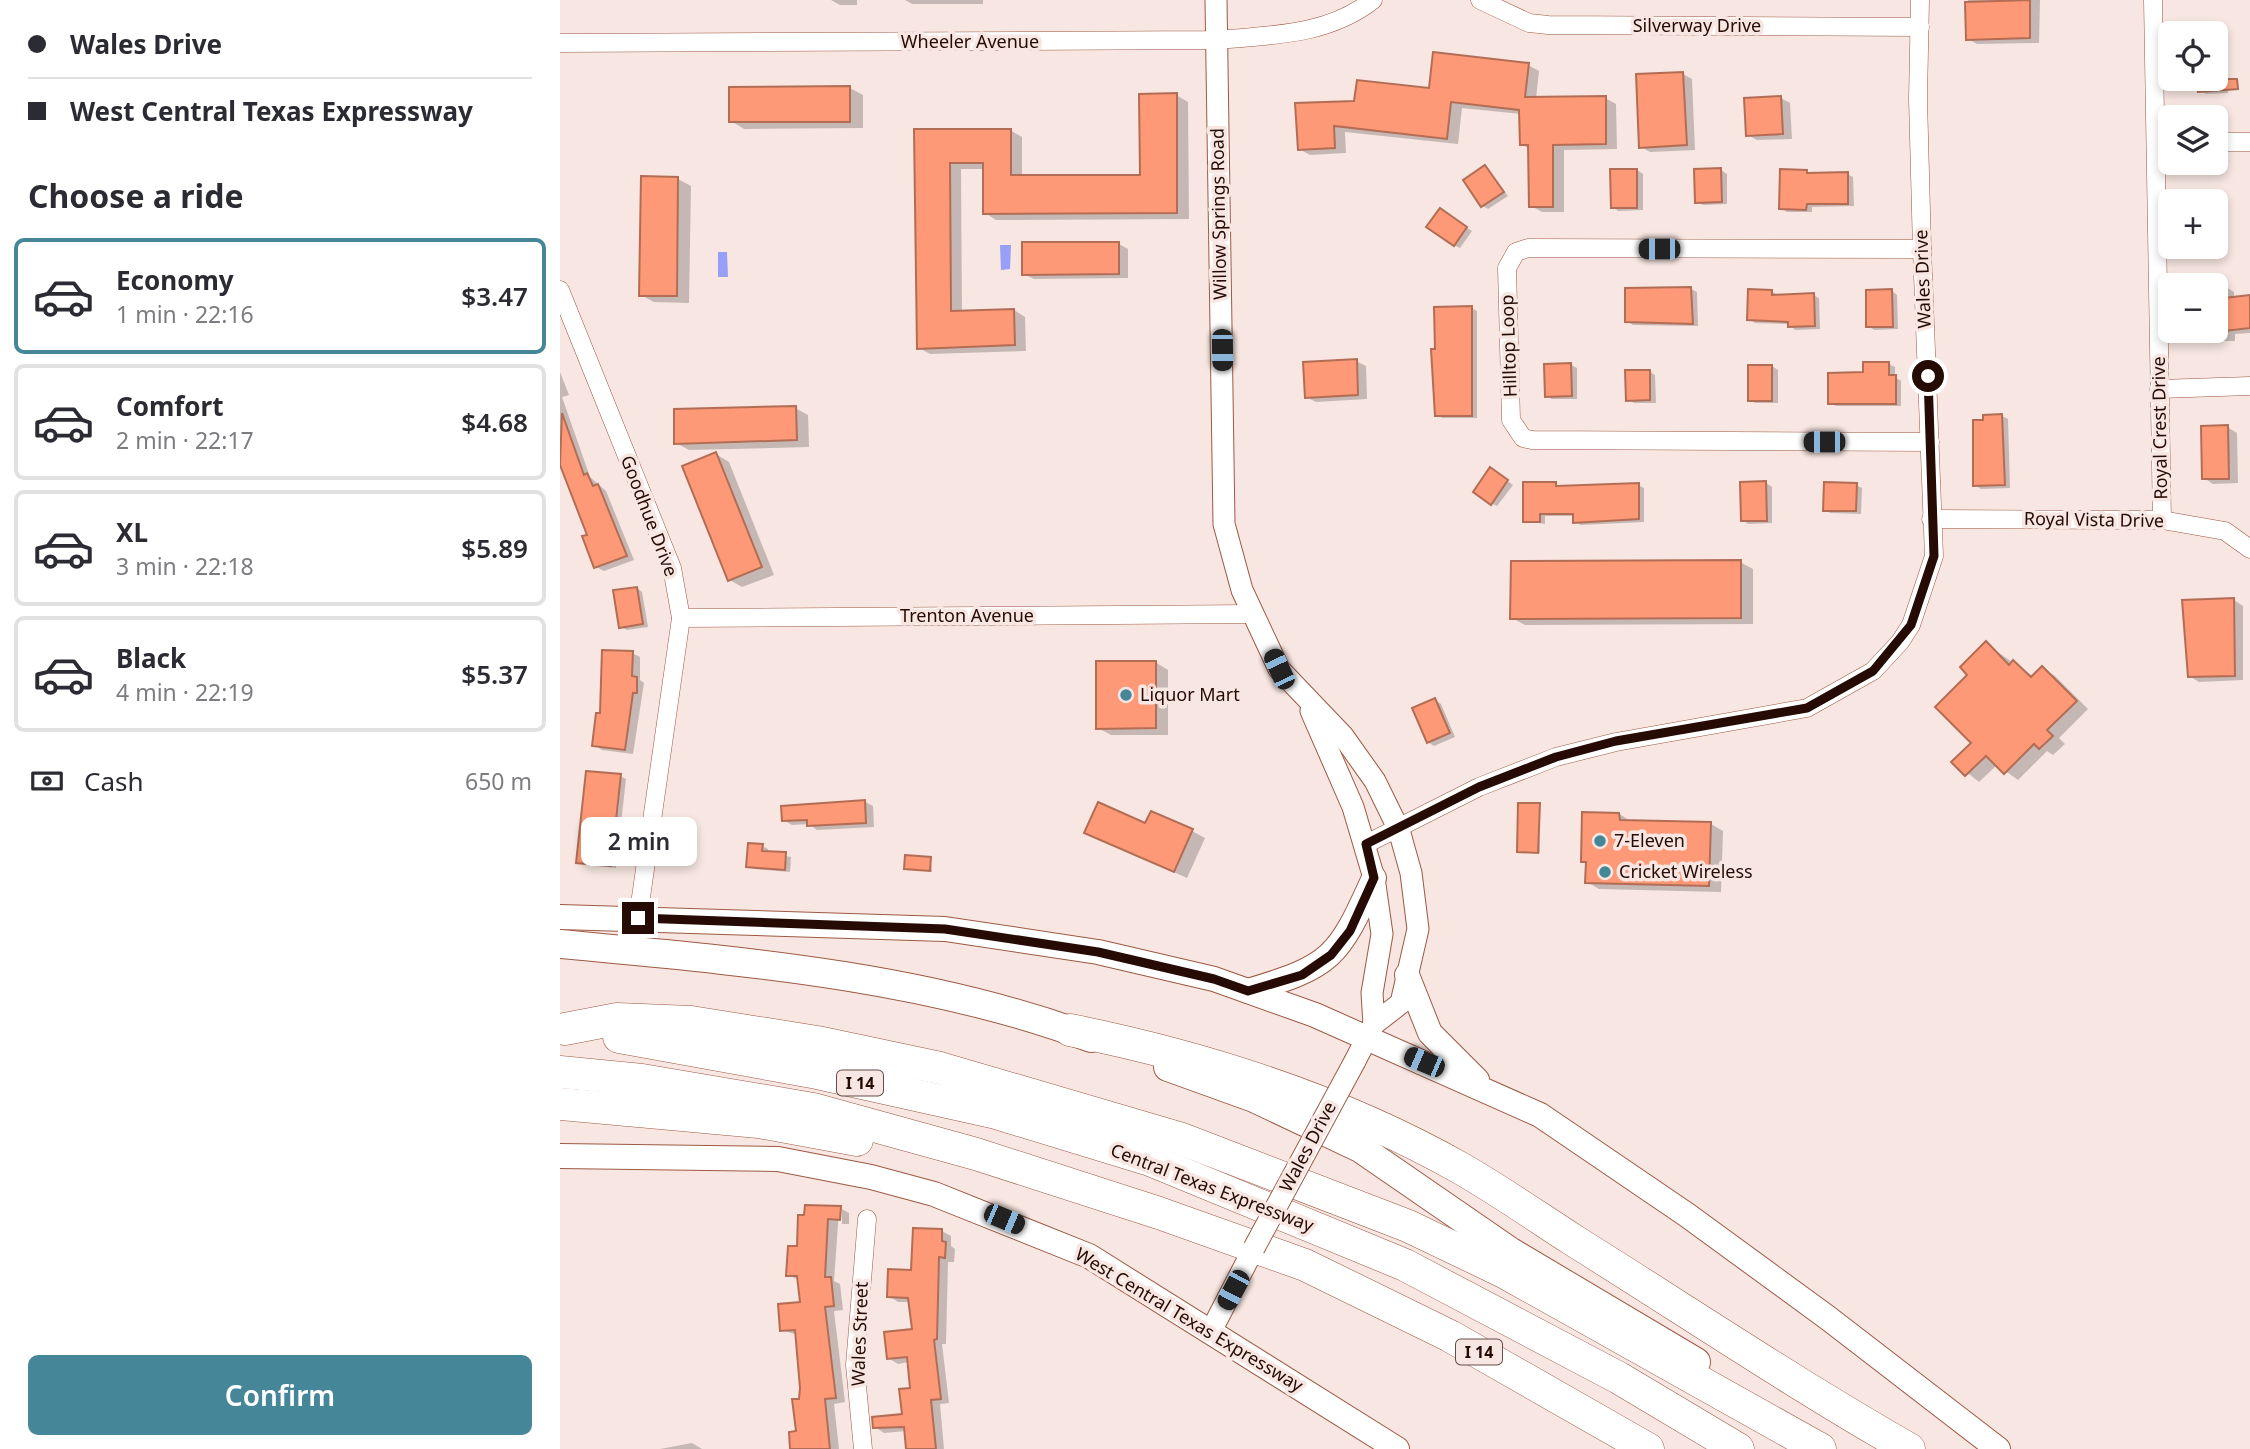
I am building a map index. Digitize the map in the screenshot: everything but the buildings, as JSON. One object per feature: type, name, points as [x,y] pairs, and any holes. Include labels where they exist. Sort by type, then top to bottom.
[{"type":"highway","points":[[562,1029],[617,1019],[691,1021],[817,1042],[940,1068],[1179,1138],[1408,1226],[1492,1266],[1820,1449]]},
{"type":"highway","name":"Central Texas Expressway","points":[[562,1029],[679,1045],[996,1112],[1150,1160],[1405,1265],[1619,1378],[1738,1449]]},
{"type":"highway","points":[[1070,1030],[1121,1041],[1270,1084],[1396,1136],[1462,1169],[1814,1395],[1909,1449]]},
{"type":"highway","name":"I 14","points":[[560,1072],[642,1080],[813,1109],[1048,1177],[1305,1265],[1450,1336],[1648,1449]]},
{"type":"highway","points":[[560,1104],[759,1122],[1048,1177]]},
{"type":"main road","points":[[1248,991],[1302,975],[1331,955],[1350,931],[1374,878]]},
{"type":"main road","points":[[560,917],[945,929],[1098,952],[1214,979],[1315,1015],[1371,1031],[1540,1115],[1688,1215],[1828,1318],[1998,1449]]},
{"type":"main road","points":[[560,944],[718,959],[856,978],[972,1000],[1070,1030],[1254,1098],[1360,1147],[1511,1252],[1769,1405],[1826,1449]]},
{"type":"main road","points":[[1407,975],[1430,1033],[1487,1090]]},
{"type":"main road","name":"West Central Texas Expressway","points":[[560,1156],[778,1158],[896,1183],[1004,1219],[1089,1256],[1397,1449]]},
{"type":"street","name":"Willow Springs Road","points":[[1216,0],[1224,524],[1235,570],[1279,669],[1351,747],[1375,781],[1399,830],[1417,905],[1418,929],[1401,1003],[1371,1031]]},
{"type":"street","name":"Wheeler Avenue","points":[[560,43],[1216,40],[1315,29],[1335,23],[1373,0]]},
{"type":"street","name":"Silverway Drive","points":[[1480,0],[1529,23],[1548,25],[1920,27]]},
{"type":"street","name":"Wales Drive","points":[[1366,844],[1399,830],[1479,787],[1556,757],[1616,741],[1807,708],[1873,671],[1911,625],[1934,556],[1922,249],[1920,0]]},
{"type":"street","name":"Royal Crest Drive","points":[[2153,0],[2160,105]]},
{"type":"street","points":[[2228,142],[2250,142]]},
{"type":"street","name":"Royal Crest Drive","points":[[2162,175],[2159,389],[2162,520]]},
{"type":"street","name":"Hilltop Loop","points":[[1922,249],[1528,248],[1516,253],[1507,268],[1511,420],[1523,438],[1532,440],[1930,442]]},
{"type":"street","name":"Goodhue Drive","points":[[560,290],[672,568],[681,618],[638,918]]},
{"type":"street","points":[[2159,389],[2250,386]]},
{"type":"street","name":"Royal Vista Drive","points":[[1931,519],[2162,520],[2225,531],[2250,549]]},
{"type":"street","name":"Trenton Avenue","points":[[681,618],[1253,614]]},
{"type":"street","name":"Willow Springs Road","points":[[1307,702],[1366,844],[1374,878],[1382,934],[1372,993],[1371,1031]]},
{"type":"street","name":"Wales Drive","points":[[1211,1331],[1371,1031]]},
{"type":"street","name":"Wales Street","points":[[863,1449],[855,1365],[867,1219]]},
{"type":"water","points":[[1000,245],[1011,245],[1010,269],[1001,270]]},
{"type":"water","points":[[718,252],[727,252],[728,277],[718,277]]},
{"type":"place","name":"Liquor Mart","points":[[1126,695]]},
{"type":"place","name":"7-Eleven","points":[[1600,841]]},
{"type":"place","name":"Cricket Wireless","points":[[1605,872]]},
{"type":"route","points":[[638,918],[945,929],[1098,952],[1214,979],[1248,991],[1302,975],[1331,955],[1350,931],[1374,878],[1366,844],[1399,830],[1479,787],[1556,757],[1616,741],[1807,708],[1873,671],[1900,642],[1911,625],[1934,556],[1928,376]]}]
